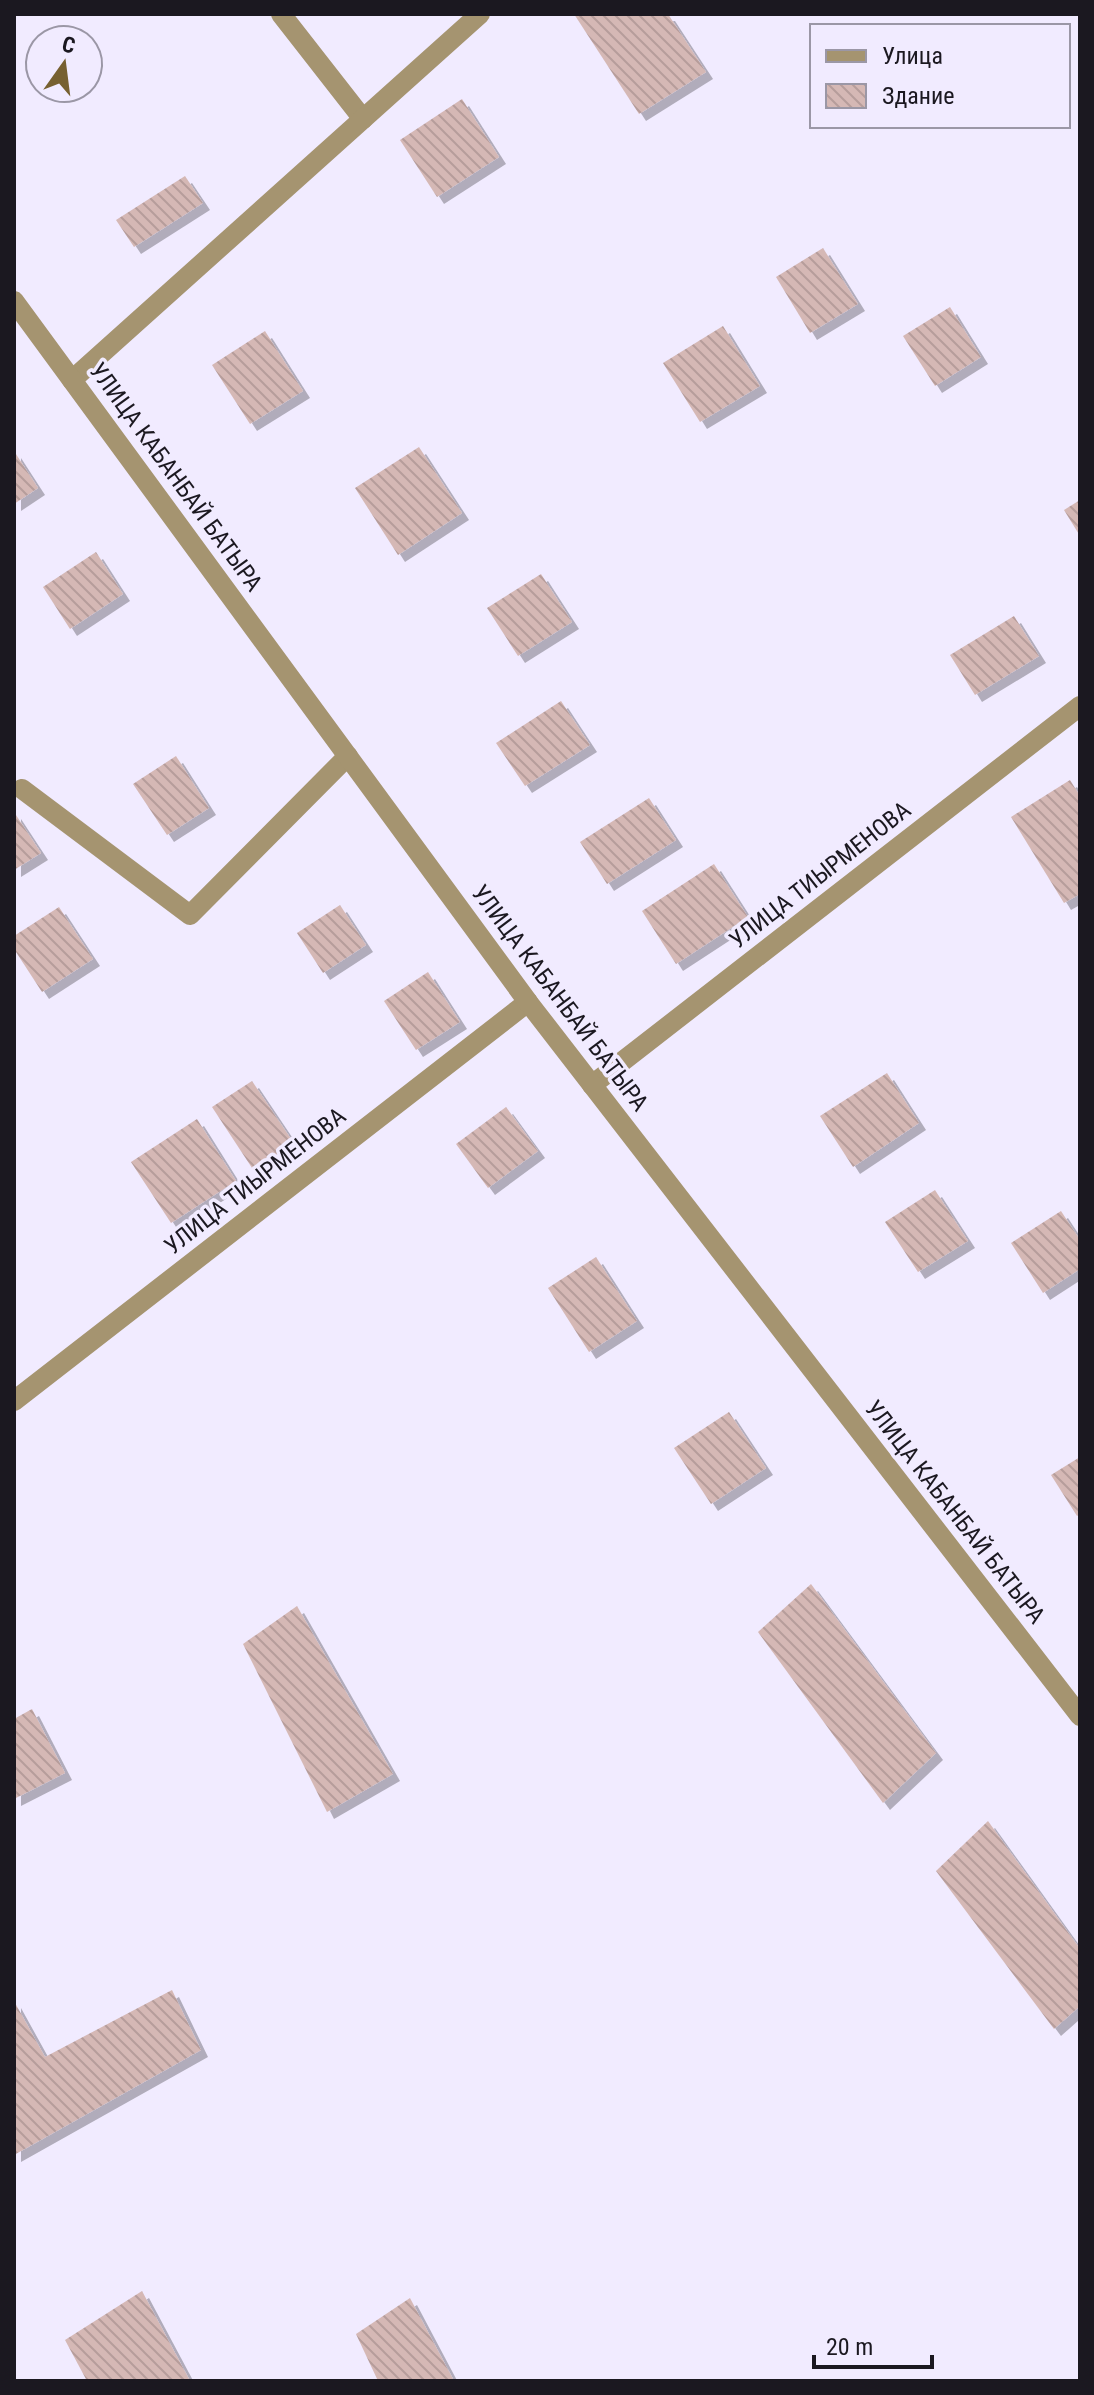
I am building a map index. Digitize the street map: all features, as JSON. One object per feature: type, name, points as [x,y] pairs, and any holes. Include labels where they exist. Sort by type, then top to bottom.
[{"type":"street","points":[[281,14],[363,119]]},
{"type":"street","points":[[72,380],[480,14]]},
{"type":"street","name":"УЛИЦА КАБАНБАЙ БАТЫРА","points":[[14,301],[528,1002],[1080,1716]]},
{"type":"street","name":"УЛИЦА ТИЫРМЕНОВА","points":[[592,1085],[1080,706]]},
{"type":"street","points":[[22,789],[190,915],[348,756]]},
{"type":"street","name":"УЛИЦА ТИЫРМЕНОВА","points":[[14,1401],[528,1002]]},
{"type":"building","points":[[574,14],[668,14],[706,72],[639,114]]},
{"type":"building","points":[[462,99],[499,157],[437,197],[400,140]]},
{"type":"building","points":[[185,176],[203,203],[134,247],[116,220]]},
{"type":"building","points":[[823,248],[858,304],[810,333],[776,277]]},
{"type":"building","points":[[950,307],[981,357],[935,386],[903,336]]},
{"type":"building","points":[[723,326],[760,386],[700,422],[663,363]]},
{"type":"building","points":[[265,331],[303,391],[250,424],[212,365]]},
{"type":"building","points":[[419,447],[462,513],[398,555],[355,488]]},
{"type":"building","points":[[14,451],[38,488],[14,504]]},
{"type":"building","points":[[1080,500],[1080,536],[1064,510]]},
{"type":"building","points":[[96,552],[123,594],[70,629],[43,587]]},
{"type":"building","points":[[541,574],[572,622],[518,656],[487,608]]},
{"type":"building","points":[[1014,616],[1039,656],[975,695],[950,655]]},
{"type":"building","points":[[561,701],[590,745],[525,786],[496,743]]},
{"type":"building","points":[[176,756],[209,808],[167,835],[133,784]]},
{"type":"building","points":[[1070,780],[1080,796],[1080,894],[1064,903],[1011,817]]},
{"type":"building","points":[[649,798],[676,840],[607,884],[580,842]]},
{"type":"building","points":[[14,812],[41,853],[14,870]]},
{"type":"building","points":[[714,864],[748,917],[676,964],[642,911]]},
{"type":"building","points":[[340,905],[366,945],[323,973],[297,933]]},
{"type":"building","points":[[59,907],[93,959],[42,992],[14,949],[14,936]]},
{"type":"building","points":[[428,972],[460,1022],[416,1050],[384,1001]]},
{"type":"building","points":[[887,1073],[919,1123],[853,1167],[820,1116]]},
{"type":"building","points":[[252,1081],[295,1145],[254,1171],[212,1107]]},
{"type":"building","points":[[506,1107],[538,1151],[488,1188],[456,1144]]},
{"type":"building","points":[[197,1119],[236,1181],[171,1223],[131,1162]]},
{"type":"building","points":[[935,1190],[968,1241],[918,1272],[885,1222]]},
{"type":"building","points":[[1061,1211],[1080,1240],[1080,1269],[1043,1293],[1011,1243]]},
{"type":"building","points":[[596,1257],[637,1321],[589,1352],[548,1288]]},
{"type":"building","points":[[729,1412],[766,1468],[711,1504],[674,1448]]},
{"type":"building","points":[[1080,1457],[1080,1514],[1077,1516],[1051,1475]]},
{"type":"building","points":[[811,1584],[936,1753],[883,1803],[758,1632]]},
{"type":"building","points":[[297,1606],[393,1774],[327,1812],[243,1644]]},
{"type":"building","points":[[32,1709],[65,1773],[14,1799],[14,1719]]},
{"type":"building","points":[[988,1821],[1080,1949],[1080,2006],[1054,2029],[936,1871]]},
{"type":"building","points":[[172,1990],[201,2050],[14,2155],[14,2001],[45,2057]]},
{"type":"building","points":[[142,2291],[190,2381],[87,2381],[65,2340]]},
{"type":"building","points":[[410,2298],[454,2381],[378,2381],[356,2334]]}]
